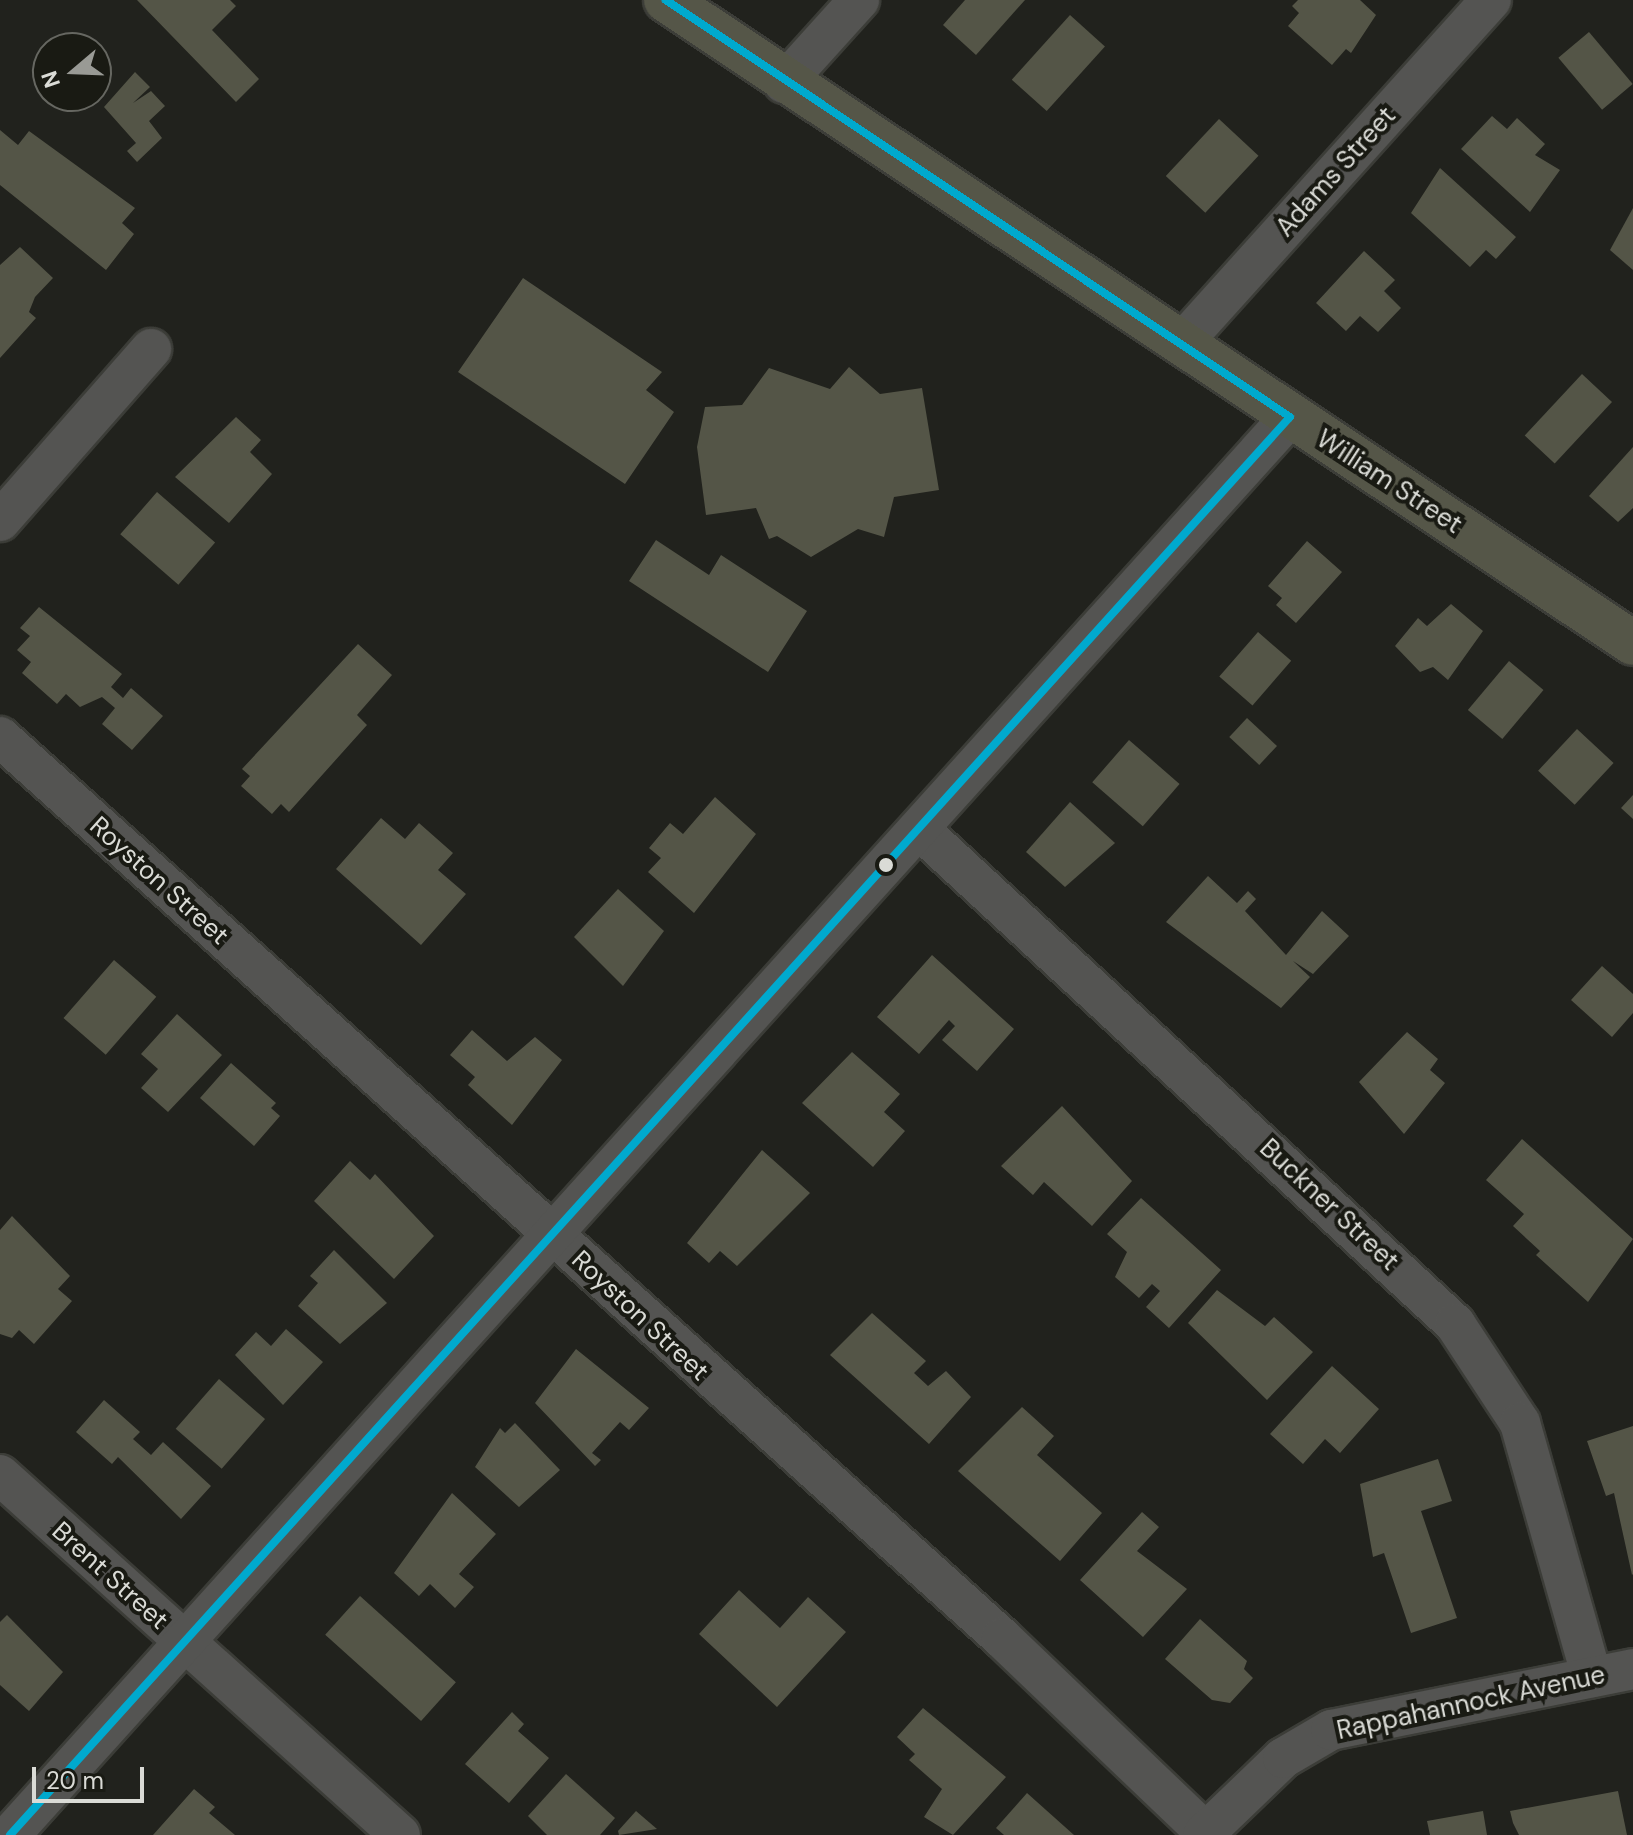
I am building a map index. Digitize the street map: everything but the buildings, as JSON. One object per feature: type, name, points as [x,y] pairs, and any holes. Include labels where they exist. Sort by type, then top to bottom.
[{"type":"main road","name":"William Street","points":[[666,0],[784,83],[1633,643]]},
{"type":"street","points":[[784,83],[859,0]]},
{"type":"street","name":"Adams Street","points":[[1181,344],[1491,0]]},
{"type":"street","points":[[0,521],[151,349]]},
{"type":"street","points":[[10,1835],[1290,417]]},
{"type":"street","name":"Royston Street","points":[[0,737],[1002,1638],[1204,1834]]},
{"type":"street","name":"Buckner Street","points":[[919,829],[1455,1324],[1520,1423],[1592,1677]]},
{"type":"street","name":"Brent Street","points":[[0,1475],[400,1835]]},
{"type":"street","name":"Rappahannock Avenue","points":[[1204,1834],[1283,1758],[1331,1730],[1633,1669]]},
{"type":"transit line","points":[[10,1835],[1290,417],[666,0]]}]
